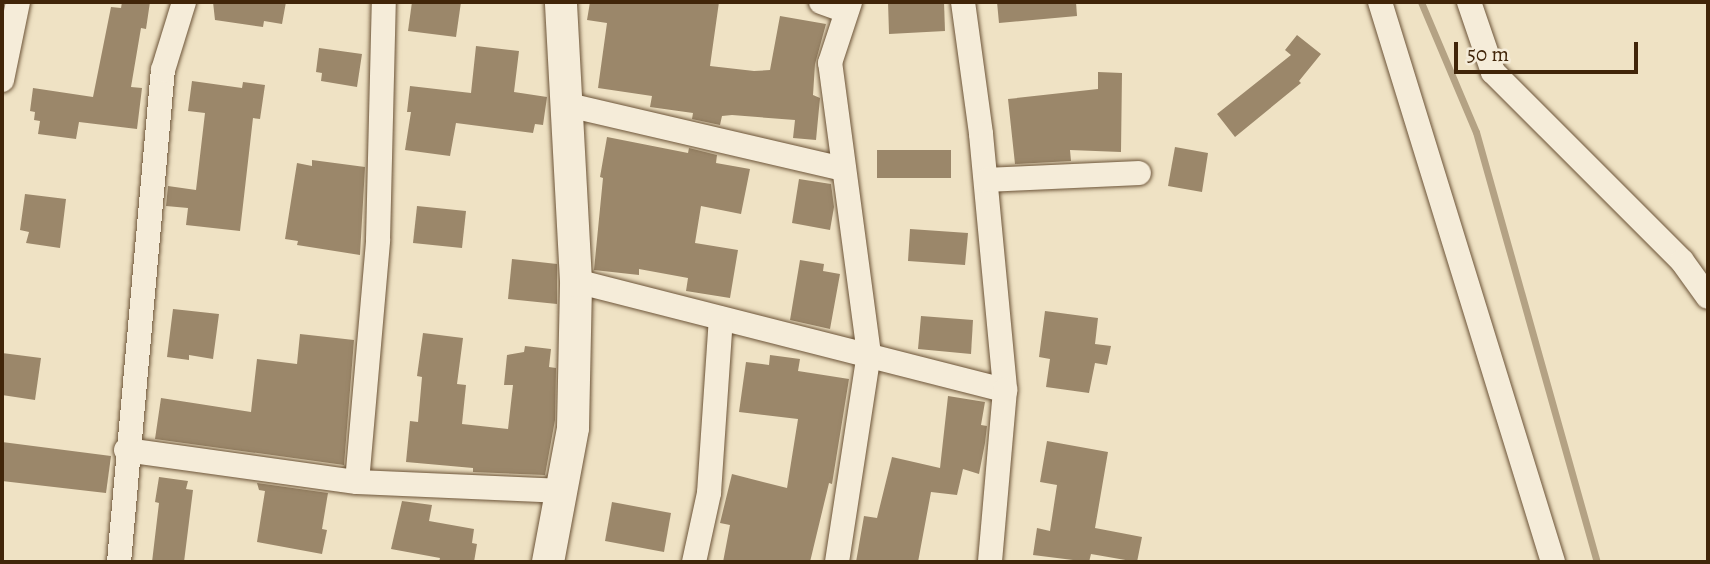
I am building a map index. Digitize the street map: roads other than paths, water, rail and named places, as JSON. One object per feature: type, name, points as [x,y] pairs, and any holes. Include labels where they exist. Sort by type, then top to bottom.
[{"type":"street","points":[[2,80],[18,2]]},
{"type":"street","points":[[119,562],[163,70],[184,2]]},
{"type":"street","points":[[357,482],[378,240],[384,2]]},
{"type":"street","points":[[548,562],[564,491],[573,428],[576,281],[561,2]]},
{"type":"street","points":[[821,2],[848,6],[830,63],[842,169],[869,354],[837,562]]},
{"type":"street","points":[[963,2],[986,180],[1005,390],[990,562]]},
{"type":"street","points":[[1380,2],[1553,562]]},
{"type":"street","points":[[1469,2],[1493,72],[1682,261],[1708,297]]},
{"type":"street","points":[[568,105],[842,169]]},
{"type":"street","points":[[986,180],[1139,173]]},
{"type":"street","points":[[576,281],[1005,390]]},
{"type":"street","points":[[694,562],[709,494],[722,318]]},
{"type":"street","points":[[127,450],[357,482],[564,491]]},
{"type":"waterway","points":[[1421,2],[1476,132],[1597,562]]}]
